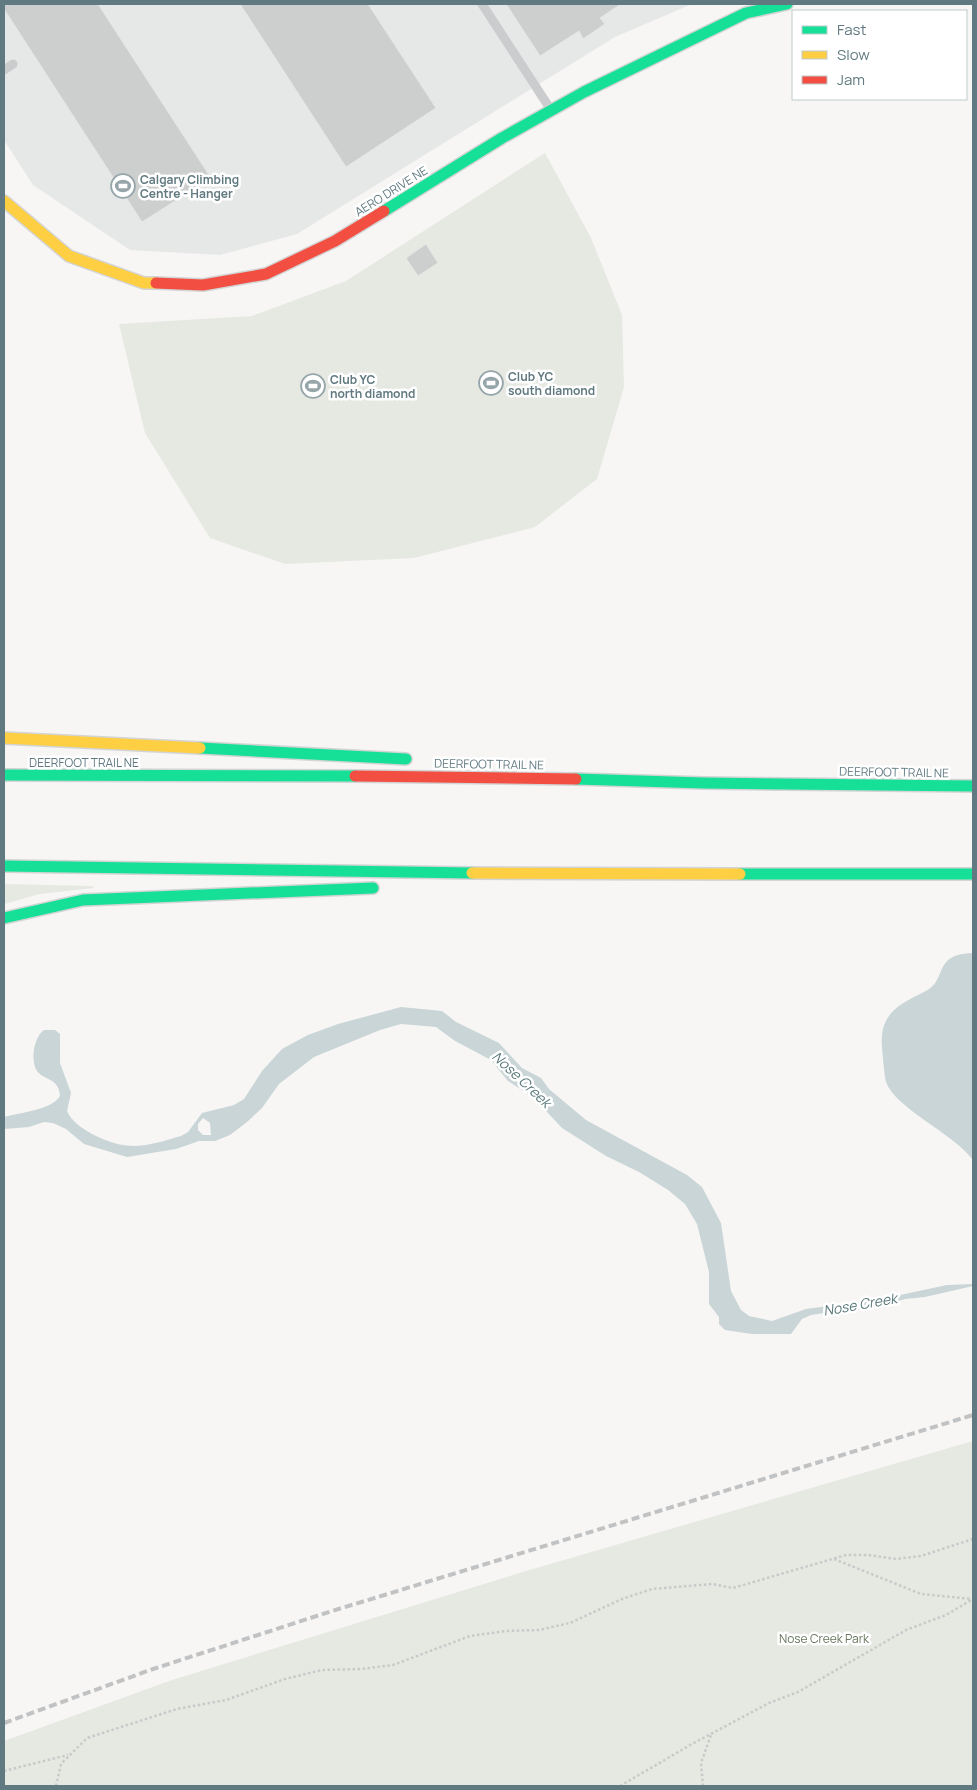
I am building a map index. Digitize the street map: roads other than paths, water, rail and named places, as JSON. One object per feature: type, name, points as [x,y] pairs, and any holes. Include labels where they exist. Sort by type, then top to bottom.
[{"type":"main road","name":"AERO DRIVE NE","points":[[4,201],[69,256],[144,283],[204,285],[266,274],[335,241],[502,138],[584,92],[746,13],[787,4]]},
{"type":"main road","points":[[4,738],[417,760]]},
{"type":"main road","points":[[493,767],[514,777]]},
{"type":"main road","name":"DEERFOOT TRAIL NE","points":[[4,775],[514,777],[704,783],[973,786]]},
{"type":"main road","points":[[4,866],[699,875],[973,874]]},
{"type":"main road","points":[[419,883],[447,872]]},
{"type":"main road","points":[[4,918],[83,900],[380,887]]},
{"type":"lane","points":[[482,4],[551,110]]},
{"type":"lane","points":[[4,70],[13,64]]},
{"type":"water","points":[[973,953],[973,1160],[952,1140],[901,1102],[892,1092],[885,1079],[882,1037],[887,1019],[892,1012],[932,987],[951,958]]},
{"type":"water","name":"Nose Creek","points":[[401,1007],[442,1011],[456,1022],[499,1043],[522,1068],[541,1078],[549,1089],[586,1120],[687,1175],[702,1187],[721,1223],[731,1291],[741,1310],[749,1316],[772,1321],[806,1309],[886,1298],[947,1285],[973,1284],[973,1286],[925,1297],[905,1299],[867,1310],[851,1309],[811,1315],[802,1319],[791,1334],[752,1334],[725,1330],[719,1324],[719,1317],[709,1304],[709,1272],[697,1224],[685,1204],[668,1190],[639,1172],[606,1156],[562,1128],[533,1097],[508,1081],[491,1060],[455,1041],[436,1027],[401,1024],[380,1030],[314,1057],[279,1084],[262,1108],[247,1122],[230,1135],[215,1141],[199,1141],[176,1149],[127,1157],[84,1144],[66,1129],[53,1123],[44,1122],[29,1127],[4,1129],[4,1117],[50,1105],[60,1096],[57,1086],[40,1074],[35,1066],[34,1049],[38,1038],[44,1030],[55,1030],[60,1034],[60,1063],[71,1093],[67,1111],[72,1118],[92,1134],[105,1140],[136,1146],[157,1143],[181,1136],[188,1132],[202,1113],[234,1105],[244,1099],[262,1071],[282,1049],[308,1035],[338,1024]],"holes":[[[203,1118],[210,1123],[211,1135],[203,1135],[198,1130],[198,1124]]]},
{"type":"railway","points":[[4,1723],[153,1669],[332,1611],[973,1415]]},
{"type":"place","name":"Calgary Climbing Centre - Hanger","points":[[123,186]]},
{"type":"place","name":"Club YC south diamond","points":[[491,383]]},
{"type":"place","name":"Club YC north diamond","points":[[313,386]]},
{"type":"park label","name":"Nose Creek Park","points":[[824,1638]]}]
